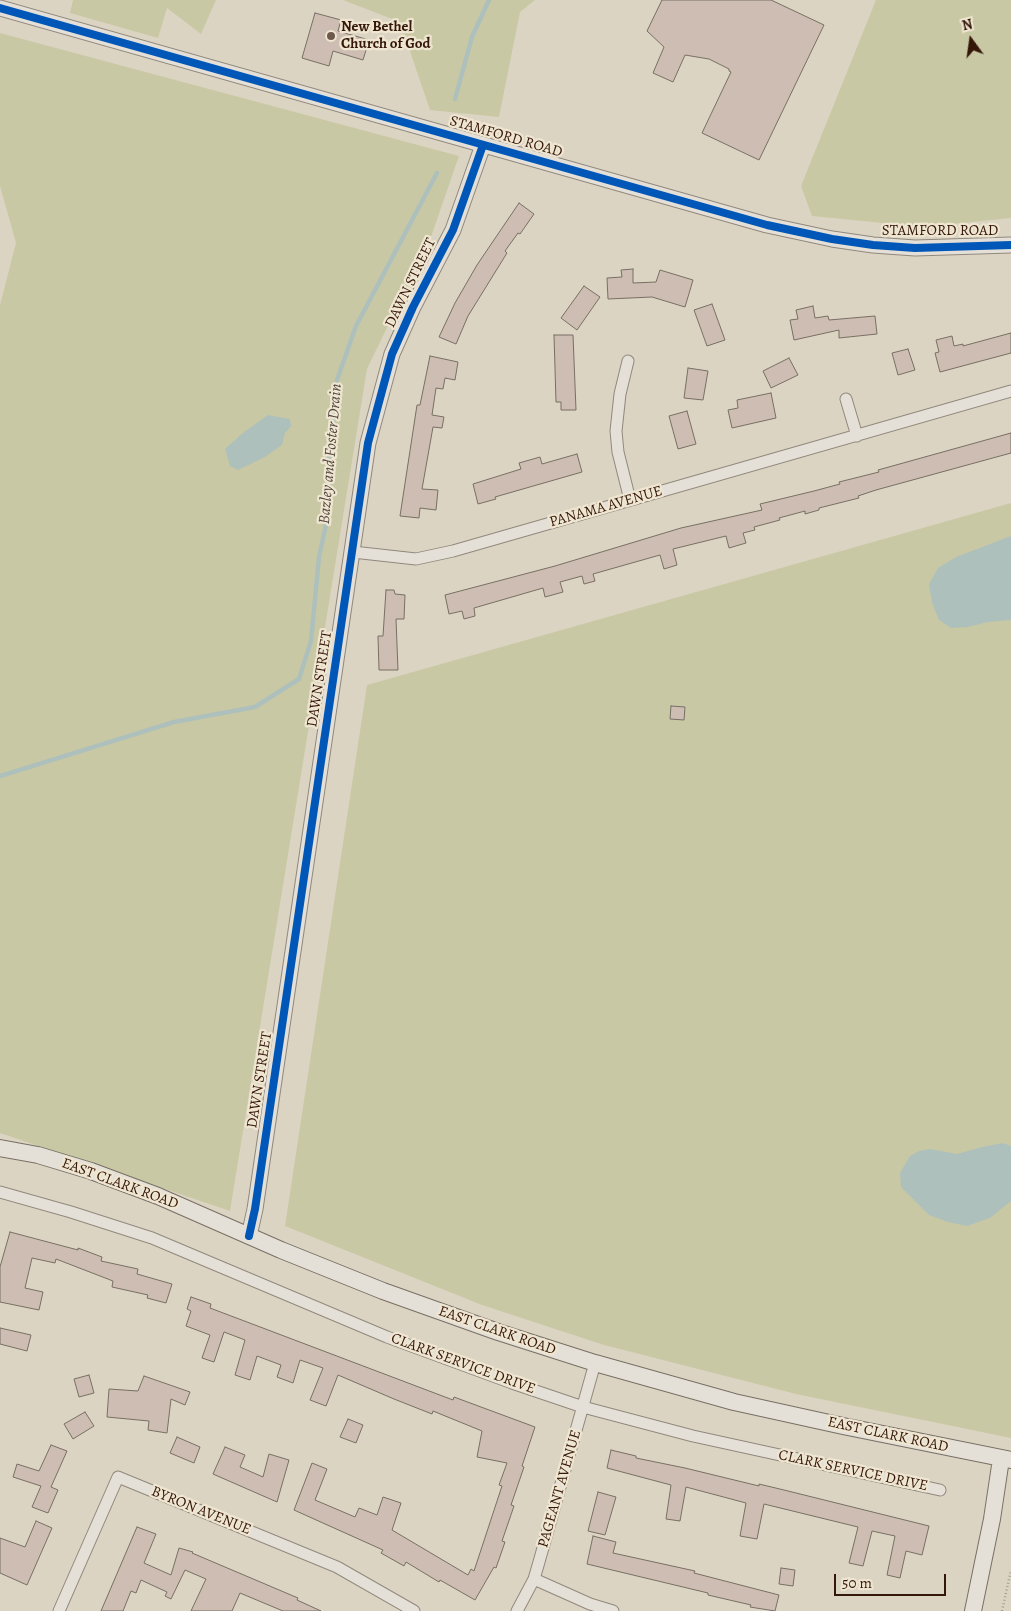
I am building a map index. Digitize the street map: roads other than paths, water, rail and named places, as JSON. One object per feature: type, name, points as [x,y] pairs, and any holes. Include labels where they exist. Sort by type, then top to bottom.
[{"type":"main road","name":"EAST CLARK ROAD","points":[[0,1148],[38,1155],[91,1170],[383,1290],[498,1332],[595,1363],[734,1402],[1006,1460]]},
{"type":"main road","points":[[973,1611],[1006,1460]]},
{"type":"street","name":"STAMFORD ROAD","points":[[0,8],[767,225],[832,239],[915,248],[1011,245]]},
{"type":"street","name":"DAWN STREET","points":[[249,1236],[255,1209],[368,443],[392,354],[413,307],[453,230],[482,145]]},
{"type":"street","points":[[628,361],[620,394],[616,431],[618,452],[630,500]]},
{"type":"street","name":"PANAMA AVENUE","points":[[353,552],[416,558],[453,551],[1011,392]]},
{"type":"street","points":[[846,399],[857,436]]},
{"type":"street","name":"CLARK SERVICE DRIVE","points":[[0,1192],[152,1238],[387,1337],[583,1407],[693,1436],[940,1490]]},
{"type":"street","name":"PAGEANT AVENUE","points":[[518,1611],[534,1579],[595,1363]]},
{"type":"street","name":"BYRON AVENUE","points":[[59,1611],[118,1477],[338,1567],[414,1611]]},
{"type":"street","points":[[534,1579],[590,1604],[613,1611]]},
{"type":"waterway","name":"Bazley and Foster Drain","points":[[455,99],[472,37],[489,0]]},
{"type":"waterway","name":"Bazley and Foster Drain","points":[[0,776],[174,722],[255,707],[299,679],[311,641],[319,557],[329,511],[329,461],[337,380],[356,326],[437,173]]},
{"type":"place","name":"New Bethel Church of God","points":[[331,36]]}]
